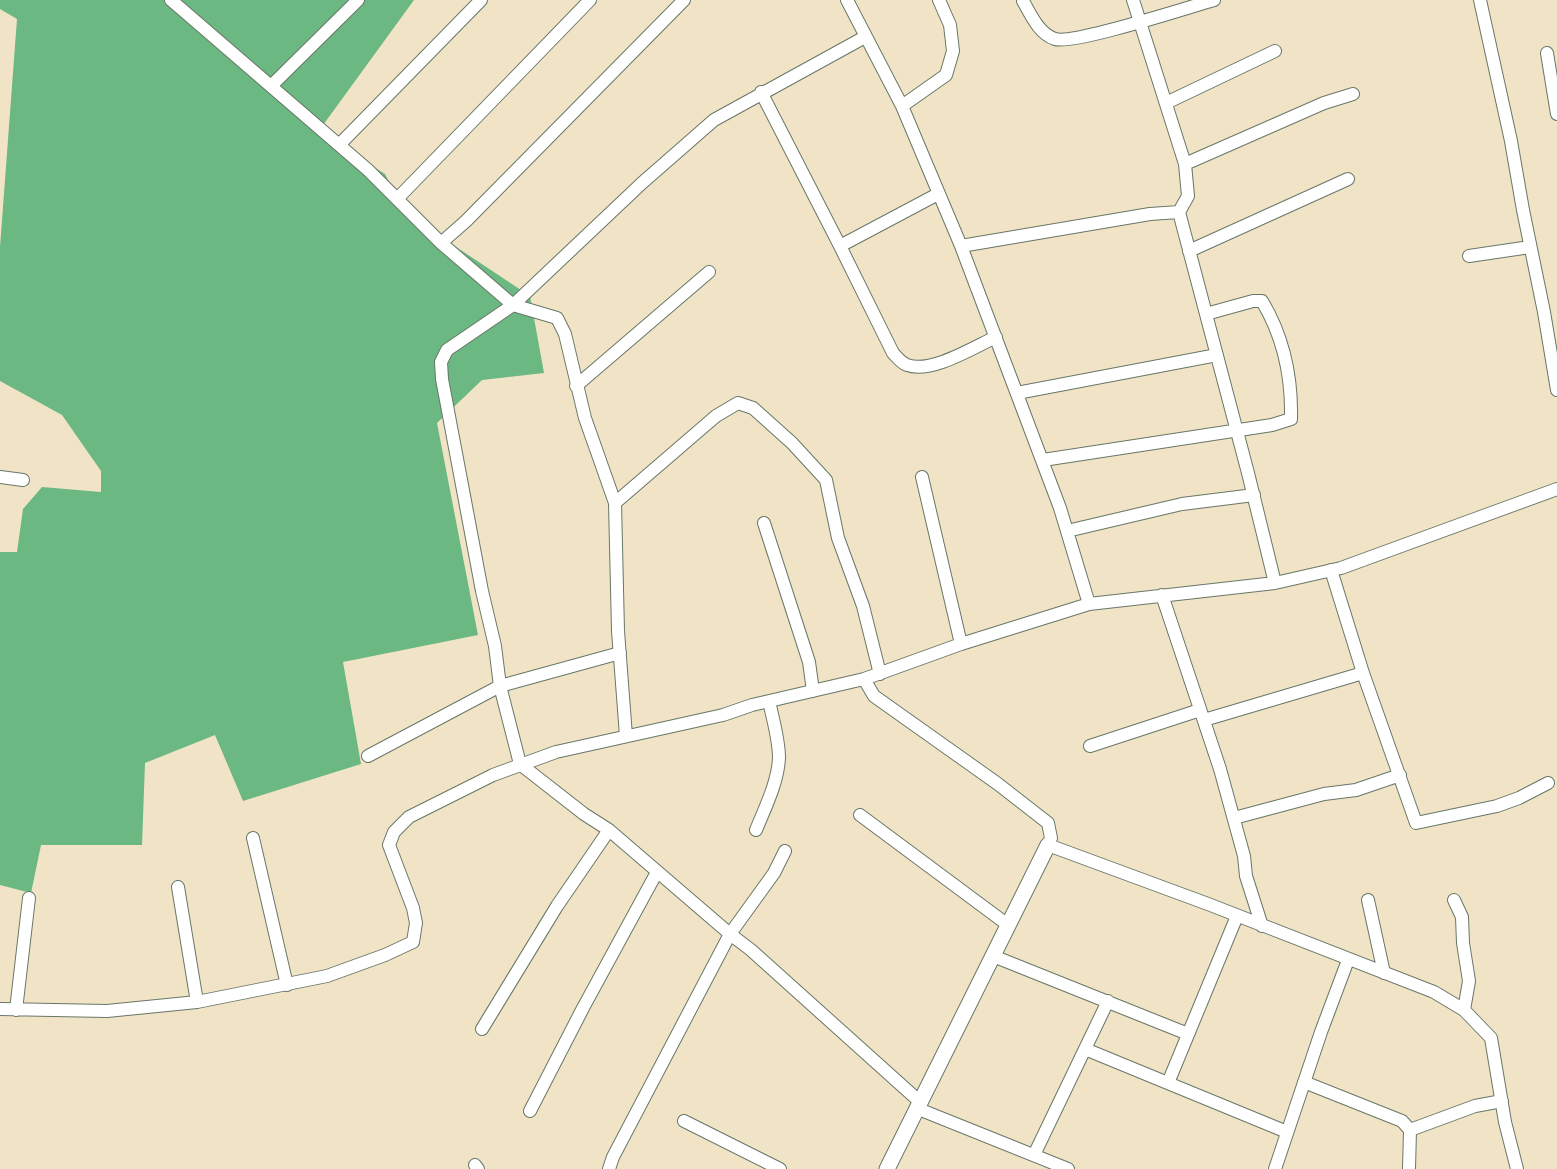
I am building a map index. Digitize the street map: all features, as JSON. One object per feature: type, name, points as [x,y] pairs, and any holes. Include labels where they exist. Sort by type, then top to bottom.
[{"type":"street","points":[[171,0],[339,145],[441,243],[513,305],[557,318],[565,334],[585,418],[615,503],[620,653],[626,736]]},
{"type":"street","points":[[271,86],[358,0]]},
{"type":"street","points":[[339,145],[481,0]]},
{"type":"street","points":[[397,199],[590,0]]},
{"type":"street","points":[[441,243],[466,221],[684,0]]},
{"type":"street","points":[[847,0],[902,106],[961,246],[1043,460],[1089,604]]},
{"type":"street","points":[[902,106],[946,75],[953,51],[950,25],[939,0]]},
{"type":"street","points":[[1133,0],[1185,164],[1188,196],[1179,212],[1275,583]]},
{"type":"street","points":[[1023,1],[1045,34],[1058,40],[1086,35],[1214,0]]},
{"type":"street","points":[[1480,0],[1511,141],[1557,390]]},
{"type":"street","points":[[865,37],[761,92],[714,120],[642,183],[513,305],[447,350],[441,362],[442,379],[482,591],[495,646],[500,686],[520,764],[584,814],[609,830],[751,950],[918,1104],[1066,1169]]},
{"type":"street","points":[[1166,103],[1275,51]]},
{"type":"street","points":[[1547,53],[1557,114]]},
{"type":"street","points":[[761,92],[893,353],[904,365],[920,368],[953,358],[996,337]]},
{"type":"street","points":[[1185,164],[1324,103],[1353,93]]},
{"type":"street","points":[[1189,251],[1348,179]]},
{"type":"street","points":[[840,246],[938,194]]},
{"type":"street","points":[[961,246],[1150,214],[1179,212]]},
{"type":"street","points":[[1469,256],[1530,248]]},
{"type":"street","points":[[576,386],[709,272]]},
{"type":"street","points":[[1043,460],[1272,425],[1291,419],[1292,395],[1289,375],[1273,320],[1262,301],[1253,301],[1206,314]]},
{"type":"street","points":[[1017,393],[1217,355]]},
{"type":"street","points":[[615,503],[716,416],[738,404],[753,408],[792,443],[826,480],[838,538],[863,606],[880,674]]},
{"type":"street","points":[[0,477],[23,480]]},
{"type":"street","points":[[922,477],[961,644]]},
{"type":"street","points":[[0,1009],[107,1011],[197,1002],[327,976],[413,942],[417,923],[389,845],[394,832],[409,817],[520,764],[556,752],[723,715],[769,701],[864,679],[961,644],[1089,604],[1275,583],[1331,570],[1557,489]]},
{"type":"street","points":[[1067,531],[1182,504],[1254,495]]},
{"type":"street","points":[[764,523],[809,662],[813,691]]},
{"type":"street","points":[[1331,570],[1416,823],[1497,806],[1548,783]]},
{"type":"street","points":[[1162,595],[1234,818],[1244,856],[1246,876],[1262,926]]},
{"type":"street","points":[[368,756],[500,686],[620,653]]},
{"type":"street","points":[[1090,746],[1364,672]]},
{"type":"street","points":[[864,679],[874,696],[998,784],[1048,823],[1052,838],[887,1169]]},
{"type":"street","points":[[756,830],[778,771],[777,736],[769,701]]},
{"type":"street","points":[[1234,818],[1324,794],[1356,789],[1400,775]]},
{"type":"street","points":[[860,815],[1008,925]]},
{"type":"street","points":[[482,1029],[544,926],[609,830]]},
{"type":"street","points":[[253,838],[287,985]]},
{"type":"street","points":[[1047,845],[1384,973],[1434,993],[1464,1010],[1491,1038],[1505,1122],[1517,1169]]},
{"type":"street","points":[[609,1169],[613,1157],[730,934],[774,873],[785,851]]},
{"type":"street","points":[[530,1111],[657,872]]},
{"type":"street","points":[[178,887],[197,1002]]},
{"type":"street","points":[[16,1010],[28,898]]},
{"type":"street","points":[[1368,900],[1384,973]]},
{"type":"street","points":[[1454,900],[1462,916],[1463,943],[1469,981],[1464,1010]]},
{"type":"street","points":[[1168,1083],[1237,916]]},
{"type":"street","points":[[993,956],[1188,1034]]},
{"type":"street","points":[[1275,1169],[1348,960]]},
{"type":"street","points":[[1034,1155],[1107,1001]]},
{"type":"street","points":[[1086,1049],[1287,1132]]},
{"type":"street","points":[[1304,1082],[1402,1121],[1410,1130],[1409,1169]]},
{"type":"street","points":[[1410,1130],[1475,1106],[1502,1101]]},
{"type":"street","points":[[684,1121],[780,1169]]},
{"type":"green space","points":[[0,0],[414,0],[318,132],[385,174],[405,213],[530,296],[544,373],[482,380],[437,423],[478,635],[343,662],[361,764],[243,801],[215,735],[145,763],[142,845],[41,845],[31,893],[0,885],[0,552],[17,552],[23,509],[42,487],[101,492],[101,471],[62,415],[0,381],[0,247],[17,19],[0,9]]}]
